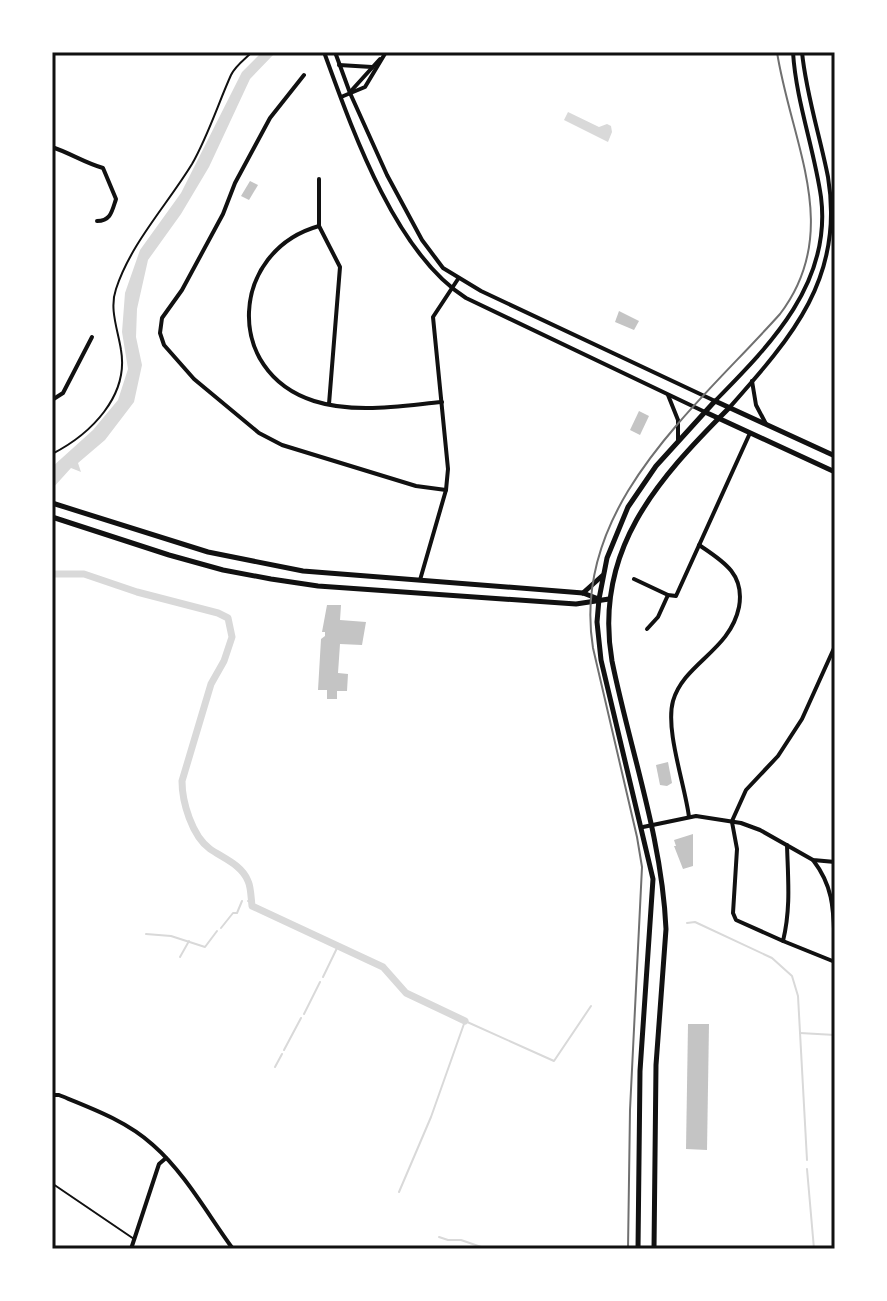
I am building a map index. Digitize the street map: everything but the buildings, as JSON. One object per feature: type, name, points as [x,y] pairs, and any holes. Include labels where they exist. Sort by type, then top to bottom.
[{"type":"main road","points":[[638,1249],[640,1071],[653,898],[643,827],[601,660],[597,622],[602,576],[612,541],[628,507],[656,466],[715,401],[835,456]]},
{"type":"main road","points":[[654,1249],[656,1065],[666,929],[664,892],[653,825],[612,661],[607,627],[609,599],[619,555],[635,521],[665,477],[729,408]]},
{"type":"main road","points":[[705,412],[835,472]]},
{"type":"main road","points":[[55,504],[162,539],[303,571],[583,593],[599,599]]},
{"type":"main road","points":[[52,517],[223,570],[302,584],[576,604],[609,599]]},
{"type":"main road","points":[[583,593],[602,576]]},
{"type":"street","points":[[324,52],[377,180],[424,261],[451,288],[705,412]]},
{"type":"street","points":[[335,52],[378,155],[432,256],[458,279],[715,401],[786,322],[804,294],[817,257],[821,200],[792,53]]},
{"type":"street","points":[[341,97],[365,87],[385,54]]},
{"type":"street","points":[[350,93],[385,54]]},
{"type":"street","points":[[729,408],[778,352],[803,317],[823,269],[828,247],[831,219],[828,181],[804,54]]},
{"type":"street","points":[[339,65],[372,67]]},
{"type":"street","points":[[304,75],[270,118],[182,290],[162,318],[160,333],[164,345],[194,379],[259,433],[282,445],[416,486],[446,490]]},
{"type":"street","points":[[52,147],[68,152],[86,164],[103,168],[116,199],[110,217],[97,221]]},
{"type":"street","points":[[319,179],[319,226],[340,267],[329,404]]},
{"type":"street","points":[[319,226],[303,230],[269,257],[253,285],[247,307],[249,330],[257,353],[270,373],[291,390],[313,401],[329,404],[378,408],[442,402]]},
{"type":"street","points":[[420,581],[446,490],[448,469],[433,317],[458,279]]},
{"type":"street","points":[[499,314],[506,303]]},
{"type":"street","points":[[52,400],[63,393],[92,337]]},
{"type":"street","points":[[752,381],[756,405],[767,426]]},
{"type":"street","points":[[667,393],[678,420],[678,442]]},
{"type":"street","points":[[634,579],[676,596],[750,433]]},
{"type":"street","points":[[689,817],[671,725],[672,704],[680,687],[728,635],[736,618],[740,591],[731,569],[699,545]]},
{"type":"street","points":[[647,629],[658,617],[668,595]]},
{"type":"street","points":[[835,646],[802,719],[778,756],[746,790],[732,822],[737,849],[733,913],[736,920],[835,962]]},
{"type":"street","points":[[643,827],[689,817],[732,822],[760,830],[813,860],[827,878],[832,896],[835,951]]},
{"type":"street","points":[[783,941],[790,894],[787,845]]},
{"type":"street","points":[[813,860],[835,862]]},
{"type":"street","points":[[52,1095],[113,1119],[150,1142],[166,1158],[233,1249]]},
{"type":"street","points":[[131,1249],[159,1164],[166,1158]]},
{"type":"lane","points":[[53,1184],[134,1239]]},
{"type":"path","points":[[52,454],[80,436],[113,401],[123,371],[113,308],[116,287],[140,241],[193,161],[232,74],[252,52]]},
{"type":"shaded area","points":[[262,52],[276,52],[250,79],[209,167],[148,260],[137,309],[136,337],[142,365],[134,402],[105,440],[78,463],[81,472],[71,468],[52,489],[52,467],[93,430],[118,400],[128,369],[122,332],[125,293],[140,250],[181,193],[242,72]]},
{"type":"shaded area","points":[[568,112],[599,127],[611,126],[608,142],[564,120]]},
{"type":"waterway","points":[[52,574],[84,574],[228,618],[232,637],[224,661],[211,684],[182,781],[186,808],[198,836],[245,875],[250,886],[252,906],[383,967],[406,993],[465,1021]]},
{"type":"waterway","points":[[221,928],[233,913],[237,913],[242,901]]},
{"type":"waterway","points":[[687,923],[695,922],[772,958],[792,976],[798,996],[807,1160]]},
{"type":"waterway","points":[[146,934],[171,936],[205,947],[217,931]]},
{"type":"waterway","points":[[180,957],[189,941]]},
{"type":"waterway","points":[[323,977],[338,946]]},
{"type":"waterway","points":[[304,1014],[320,982]]},
{"type":"waterway","points":[[399,1192],[431,1117],[465,1021],[554,1061],[591,1006]]},
{"type":"waterway","points":[[284,1050],[301,1018]]},
{"type":"waterway","points":[[800,1033],[835,1035]]},
{"type":"waterway","points":[[275,1067],[282,1054]]},
{"type":"waterway","points":[[807,1169],[814,1249]]},
{"type":"waterway","points":[[439,1237],[461,1240],[487,1249]]},
{"type":"tram line","points":[[628,1249],[630,1110],[642,867],[593,648],[591,597],[601,550],[620,505],[646,463],[712,386],[780,314],[799,282],[808,250],[811,218],[808,186],[777,52]]}]
